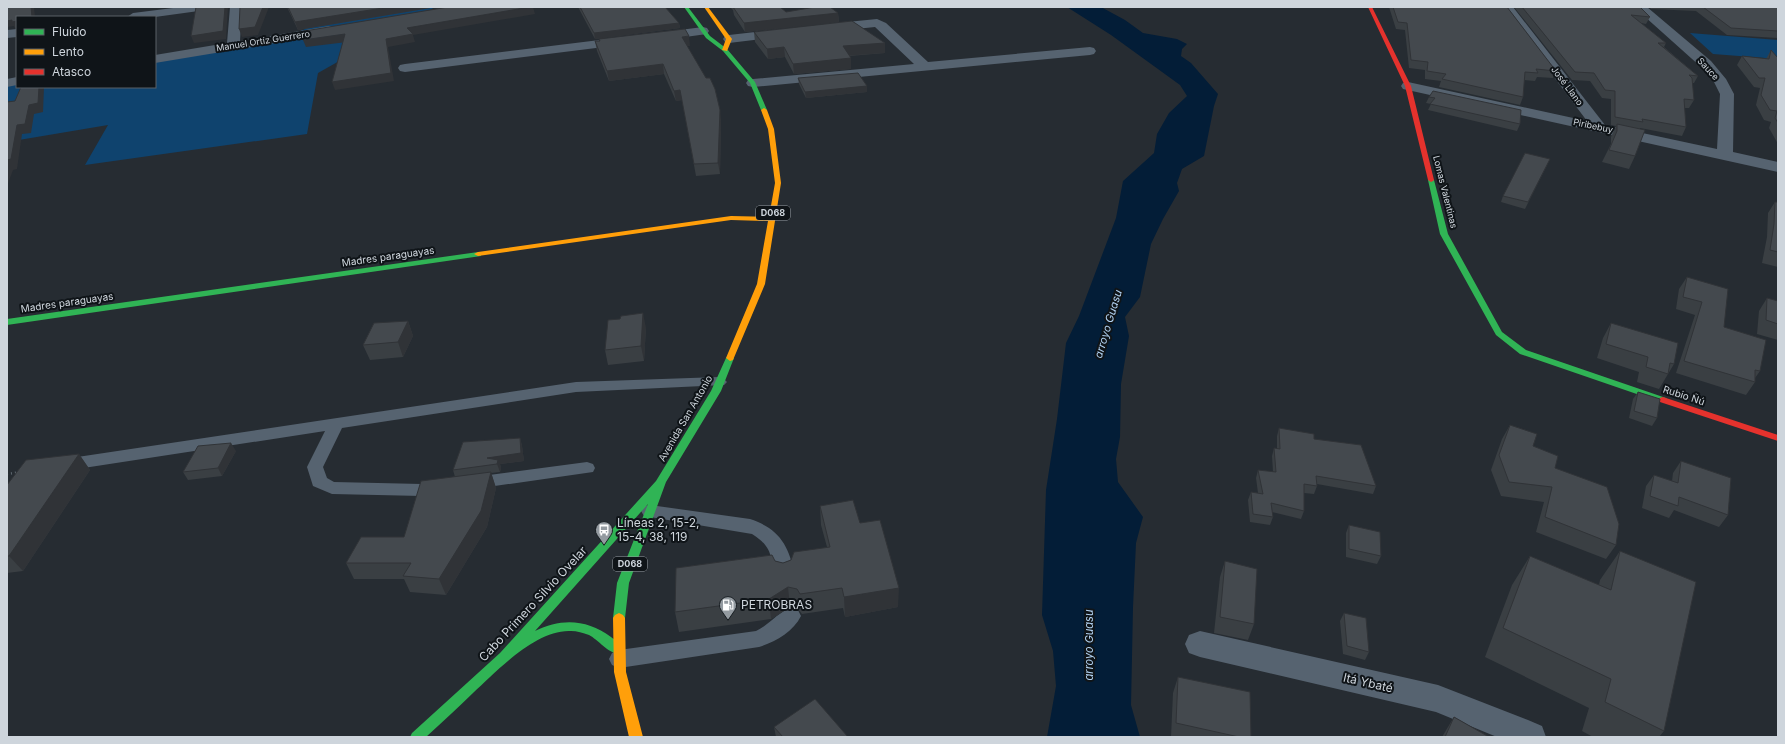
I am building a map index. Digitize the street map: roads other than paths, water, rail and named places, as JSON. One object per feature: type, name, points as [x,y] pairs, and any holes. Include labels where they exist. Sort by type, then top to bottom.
[{"type":"main road","name":"Avenida San Antonio","points":[[686,7],[711,40],[727,44]]},
{"type":"main road","name":"Avenida San Antonio","points":[[636,737],[620,672],[619,613],[623,583],[661,482],[716,391],[761,284],[778,183],[771,129],[753,83],[727,44],[706,7]]},
{"type":"main road","name":"Lomas Valentinas","points":[[1370,7],[1408,86],[1444,234],[1499,333],[1523,352],[1560,366]]},
{"type":"main road","name":"Madres paraguayas","points":[[7,322],[730,218],[772,219]]},
{"type":"main road","name":"Rubio Ñú","points":[[1560,366],[1778,438]]},
{"type":"main road","name":"Cabo Primero Silvio Ovelar","points":[[417,737],[504,656],[661,482]]},
{"type":"main road","points":[[504,656],[542,632],[558,626],[570,625],[590,630],[619,654]]},
{"type":"street","points":[[140,16],[206,7]]},
{"type":"street","points":[[233,46],[236,7]]},
{"type":"street","name":"José Llano","points":[[1507,7],[1599,127]]},
{"type":"street","name":"Sauce","points":[[1640,7],[1706,64],[1719,79],[1727,94],[1725,155]]},
{"type":"street","points":[[814,29],[877,23],[925,66]]},
{"type":"street","name":"Manuel Ortíz Guerrero","points":[[156,59],[343,28]]},
{"type":"street","points":[[405,68],[703,31]]},
{"type":"street","points":[[727,44],[799,31]]},
{"type":"street","points":[[753,83],[1090,51]]},
{"type":"street","name":"Piribebuy","points":[[1408,86],[1778,167]]},
{"type":"street","name":"Itá Ybaté","points":[[1200,644],[1438,699],[1517,730],[1530,737]]},
{"type":"lane","points":[[39,469],[576,387],[719,382]]},
{"type":"lane","points":[[336,424],[315,467],[319,482],[332,488],[422,490],[587,468]]},
{"type":"lane","points":[[650,510],[750,526],[762,530],[773,539],[780,552],[785,574]]},
{"type":"lane","points":[[619,654],[759,639],[771,634],[781,627],[791,616]]},
{"type":"water","name":"arroyo Guasu","points":[[1067,7],[1101,7],[1125,20],[1143,33],[1177,39],[1187,44],[1182,49],[1181,56],[1191,63],[1218,94],[1214,106],[1204,156],[1182,169],[1177,183],[1179,191],[1151,244],[1140,297],[1125,317],[1129,336],[1121,384],[1120,437],[1116,459],[1118,482],[1143,517],[1136,543],[1131,705],[1140,737],[1047,737],[1056,686],[1053,651],[1042,615],[1046,490],[1057,419],[1066,343],[1079,316],[1116,218],[1123,181],[1154,153],[1157,134],[1169,113],[1187,96],[1180,85],[1111,35]]},
{"type":"place","name":"Líneas 2, 15-2, 15-4, 38, 119","points":[[604,545]]},
{"type":"place","name":"PETROBRAS","points":[[728,620]]}]
